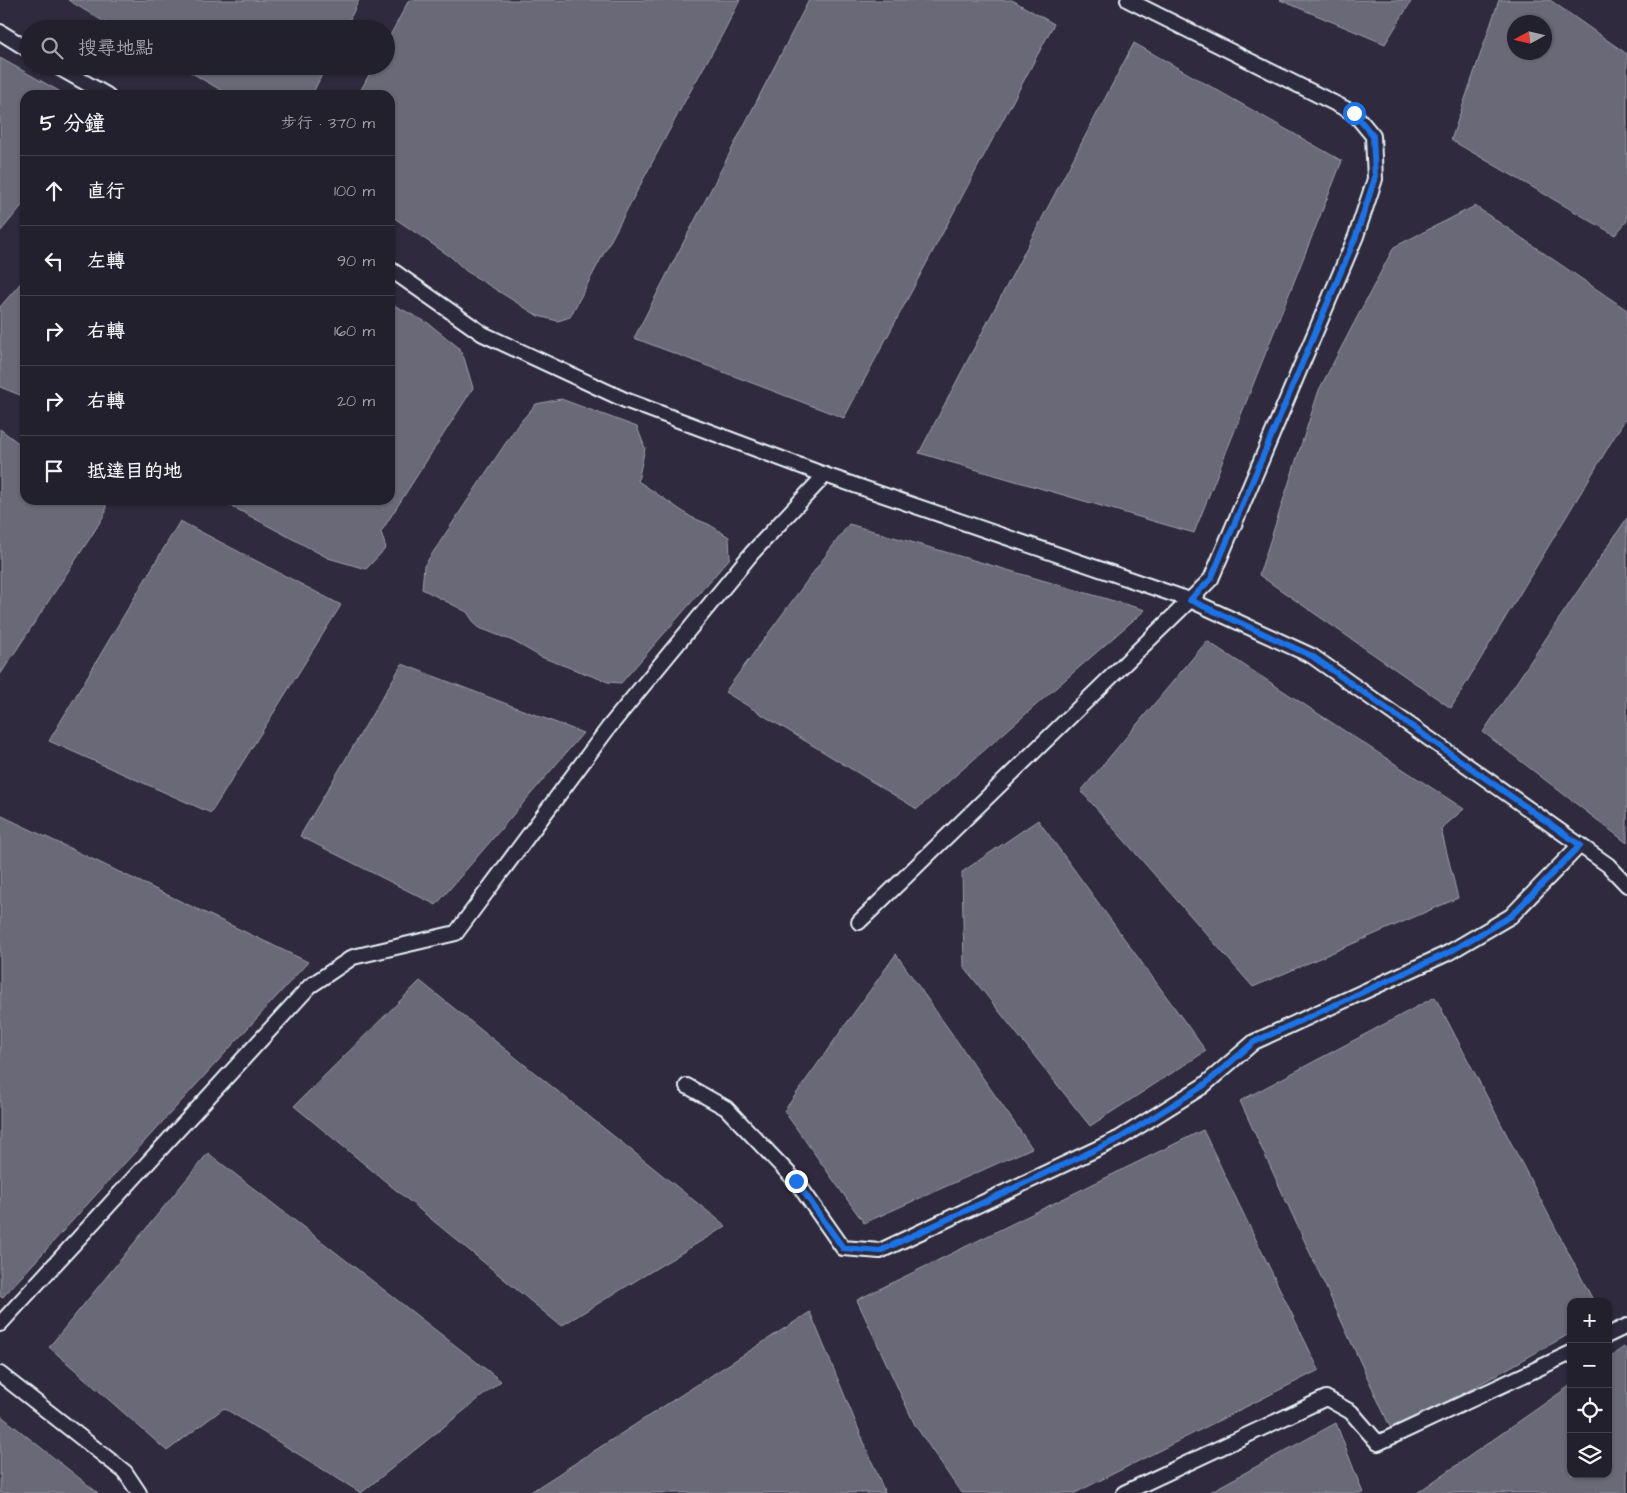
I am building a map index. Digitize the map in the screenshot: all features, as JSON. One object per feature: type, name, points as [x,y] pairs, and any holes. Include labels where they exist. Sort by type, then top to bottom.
[{"type":"lane","points":[[859,922],[1211,579],[1356,236],[1375,178],[1373,136],[1354,113],[1128,0]]},
{"type":"lane","points":[[0,32],[20,44]]},
{"type":"lane","points":[[72,75],[98,90]]},
{"type":"lane","points":[[395,272],[483,334],[625,400],[825,475],[1190,600],[1312,656],[1608,865],[1627,885]]},
{"type":"lane","points":[[0,1324],[310,986],[353,957],[456,933],[616,719],[752,553],[825,475]]},
{"type":"lane","points":[[687,1086],[726,1108],[796,1181],[843,1248],[880,1251],[1120,1138],[1203,1086],[1254,1042],[1448,953],[1511,916],[1580,845]]},
{"type":"lane","points":[[1612,1333],[1627,1326]]},
{"type":"lane","points":[[1124,1493],[1326,1398],[1351,1412],[1378,1443],[1567,1355]]},
{"type":"lane","points":[[0,1374],[125,1472],[139,1493]]},
{"type":"water","points":[[68,0],[359,0],[349,20],[101,20]]},
{"type":"water","points":[[409,0],[740,0],[570,317],[558,321],[538,316],[466,271],[451,257],[395,218],[395,90],[361,90],[369,75],[395,75],[395,26]]},
{"type":"water","points":[[809,0],[1012,0],[1054,24],[844,418],[634,338]]},
{"type":"water","points":[[1280,0],[1412,0],[1385,44]]},
{"type":"water","points":[[1499,0],[1550,0],[1627,54],[1627,221],[1615,235],[1451,140]]},
{"type":"water","points":[[1134,43],[1342,161],[1194,533],[919,453]]},
{"type":"water","points":[[0,58],[20,69],[20,75],[30,75],[57,90],[20,90],[20,208],[0,232]]},
{"type":"water","points":[[195,75],[322,75],[314,90],[221,90]]},
{"type":"water","points":[[1475,206],[1627,310],[1627,416],[1451,708],[1259,575],[1319,390],[1394,247]]},
{"type":"water","points":[[20,284],[20,395],[0,387],[0,307]]},
{"type":"water","points":[[395,306],[428,323],[458,347],[464,358],[473,388],[381,532],[386,548],[366,569],[328,558],[229,505],[395,505]]},
{"type":"water","points":[[561,399],[637,427],[645,448],[638,481],[691,517],[710,525],[729,537],[730,558],[621,683],[608,682],[541,657],[513,641],[477,627],[467,612],[422,589],[424,566],[517,426],[536,404]]},
{"type":"water","points":[[0,429],[20,444],[20,505],[106,505],[106,512],[0,675]]},
{"type":"water","points":[[1627,518],[1627,843],[1483,732]]},
{"type":"water","points":[[180,521],[341,605],[211,813],[49,741]]},
{"type":"water","points":[[849,524],[1145,610],[917,809],[725,692]]},
{"type":"water","points":[[1207,641],[1464,809],[1441,829],[1458,898],[1253,987],[1081,791]]},
{"type":"water","points":[[402,664],[583,733],[436,905],[300,836]]},
{"type":"water","points":[[0,815],[308,962],[2,1298],[0,1296]]},
{"type":"water","points":[[1038,820],[1206,1051],[1090,1126],[964,967],[962,872]]},
{"type":"water","points":[[896,954],[1032,1148],[864,1223],[784,1111]]},
{"type":"water","points":[[420,981],[726,1226],[561,1326],[294,1106]]},
{"type":"water","points":[[1435,997],[1592,1298],[1567,1298],[1567,1335],[1393,1433],[1240,1101]]},
{"type":"water","points":[[1203,1130],[1319,1370],[1075,1493],[961,1493],[915,1425],[857,1300]]},
{"type":"water","points":[[208,1153],[501,1381],[361,1493],[224,1408],[167,1451],[49,1347]]},
{"type":"water","points":[[810,1312],[885,1493],[529,1493]]},
{"type":"water","points":[[1624,1347],[1627,1351],[1627,1493],[1417,1493],[1567,1388],[1567,1478],[1612,1478],[1612,1355]]},
{"type":"water","points":[[0,1415],[98,1493],[0,1493]]},
{"type":"water","points":[[1336,1423],[1363,1493],[1208,1493]]},
{"type":"route","points":[[796,1181],[843,1248],[880,1251],[1120,1138],[1203,1086],[1254,1042],[1448,953],[1511,916],[1580,845],[1312,656],[1190,600],[1211,579],[1356,236],[1375,178],[1373,136],[1354,113]]}]
